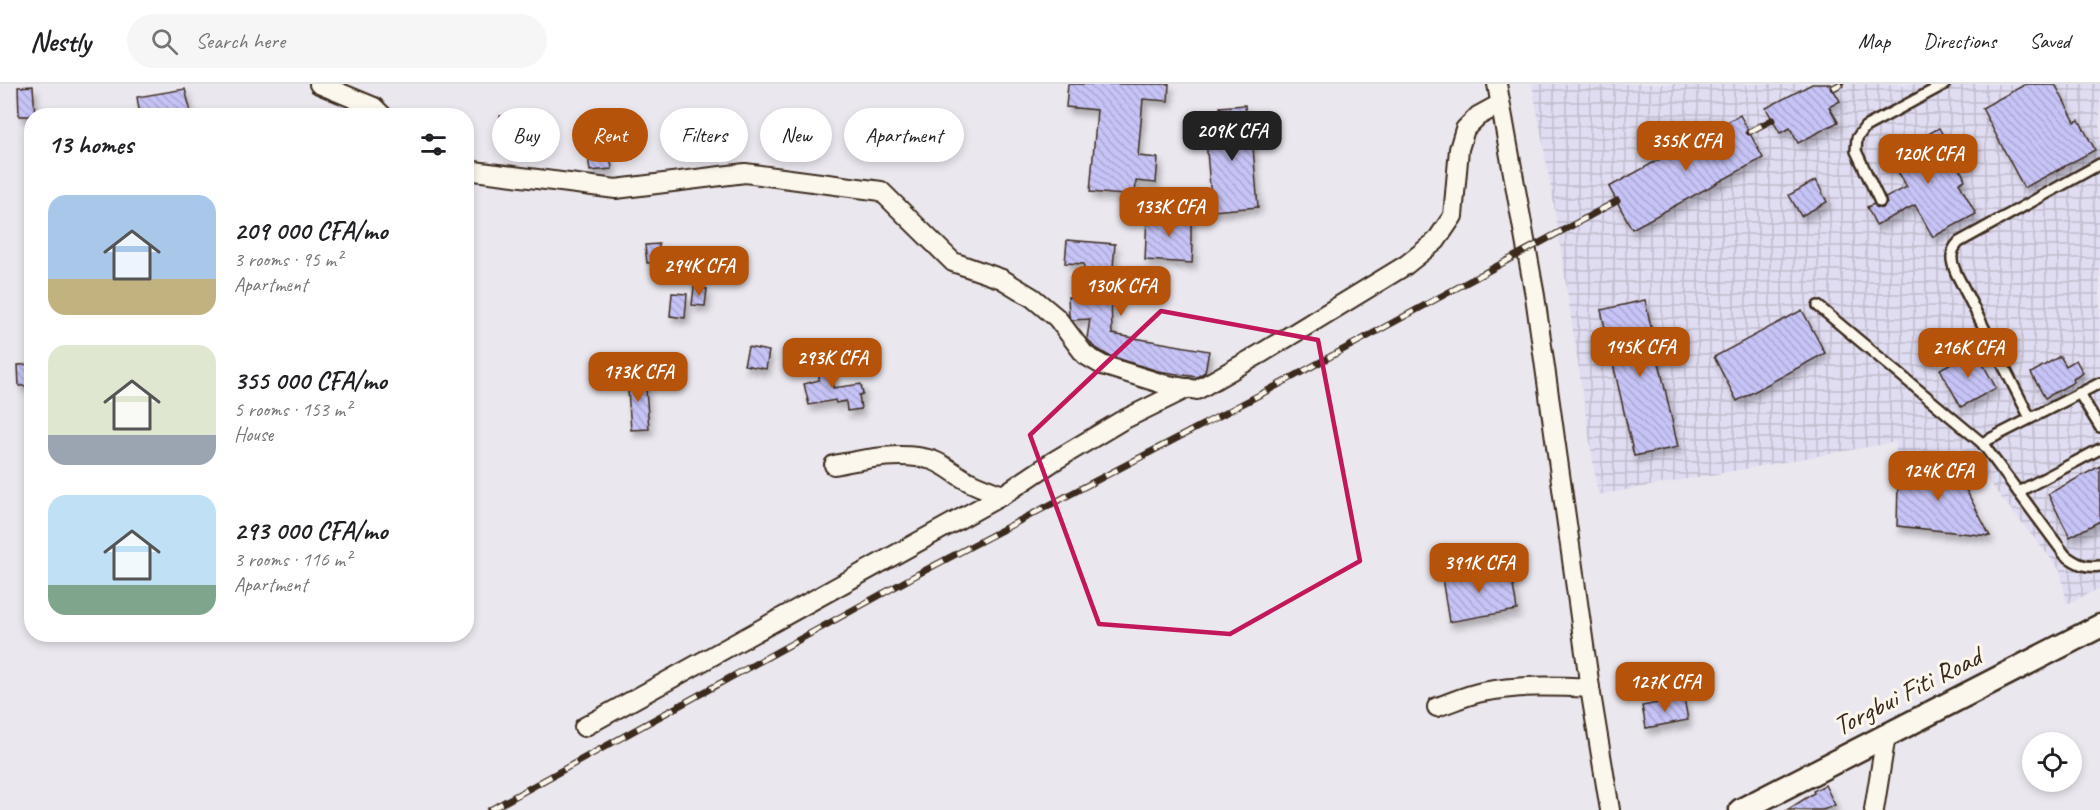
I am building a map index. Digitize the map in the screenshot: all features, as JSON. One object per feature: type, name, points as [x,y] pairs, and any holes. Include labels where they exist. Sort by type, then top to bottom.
[{"type":"street","points":[[319,84],[375,108]]},
{"type":"street","points":[[1497,84],[1535,296],[1590,688],[1610,810]]},
{"type":"street","points":[[474,172],[616,189],[745,173],[881,191],[953,262],[1002,279],[1033,298],[1057,318],[1085,355],[1102,365],[1163,384],[1197,390],[1406,265],[1436,241],[1453,216],[1459,149],[1465,129],[1478,116],[1500,104]]},
{"type":"street","points":[[584,727],[1003,495],[1121,421],[1188,388]]},
{"type":"street","points":[[834,465],[870,458],[905,457],[931,460],[951,469],[967,481],[1003,495]]},
{"type":"street","name":"Torgbui Fiti Road","points":[[1741,810],[2100,626]]},
{"type":"street","points":[[1437,707],[1479,693],[1509,687],[1590,688]]},
{"type":"street","points":[[1874,810],[1886,735]]},
{"type":"lane","points":[[1880,202],[1856,151],[1857,138],[1865,128],[1945,84]]},
{"type":"lane","points":[[2030,418],[1956,273],[1951,260],[1952,253],[1959,242],[2100,164]]},
{"type":"lane","points":[[1818,306],[1982,443],[2065,555],[2087,568],[2100,566]]},
{"type":"lane","points":[[1982,443],[2100,383]]},
{"type":"lane","points":[[2079,393],[2100,428]]},
{"type":"lane","points":[[2018,492],[2100,449]]},
{"type":"highlighted area","points":[[1161,311],[1318,340],[1360,561],[1230,634],[1099,624],[1030,435]]},
{"type":"shaded area","points":[[1532,84],[2100,84],[2100,588],[2067,604],[2060,570],[1961,448],[1948,456],[1990,536],[1897,526],[1896,442],[1598,495],[1553,199]]},
{"type":"building","points":[[1068,84],[1169,84],[1168,101],[1143,99],[1138,156],[1158,158],[1156,183],[1136,181],[1135,196],[1090,192],[1097,110],[1066,107]]},
{"type":"building","points":[[1812,84],[1830,84],[1840,101],[1829,107],[1838,122],[1798,143],[1790,128],[1780,133],[1766,108]]},
{"type":"building","points":[[2026,84],[2055,84],[2075,122],[2079,120],[2095,150],[2024,188],[1982,108]]},
{"type":"building","points":[[33,86],[34,108],[24,108],[24,116],[19,116],[18,87]]},
{"type":"building","points":[[185,89],[190,108],[139,108],[137,97]]},
{"type":"building","points":[[1245,105],[1247,124],[1251,124],[1258,207],[1212,211],[1205,128],[1222,127],[1220,107]]},
{"type":"building","points":[[1740,115],[1763,158],[1632,229],[1609,187]]},
{"type":"building","points":[[1939,128],[1955,156],[1965,180],[1959,183],[1976,214],[1933,237],[1915,205],[1876,225],[1867,207],[1874,204],[1877,208],[1883,208],[1887,203],[1885,198],[1907,187],[1889,156]]},
{"type":"building","points":[[589,162],[611,162],[612,169],[590,171]]},
{"type":"building","points":[[1816,180],[1827,202],[1801,216],[1789,195]]},
{"type":"building","points":[[1191,214],[1192,263],[1145,260],[1147,215]]},
{"type":"building","points":[[1067,240],[1115,244],[1111,291],[1112,334],[1209,351],[1205,372],[1197,377],[1158,371],[1107,355],[1093,346],[1087,338],[1090,319],[1072,320],[1069,316],[1068,297],[1082,296],[1084,264],[1065,263]]},
{"type":"building","points":[[659,244],[660,262],[647,263],[645,245]]},
{"type":"building","points":[[694,287],[707,289],[705,306],[692,305]]},
{"type":"building","points":[[672,293],[687,294],[685,318],[670,316]]},
{"type":"building","points":[[1645,300],[1678,447],[1634,456],[1601,310]]},
{"type":"building","points":[[1802,310],[1825,353],[1737,401],[1714,357]]},
{"type":"building","points":[[748,347],[769,351],[766,369],[744,365]]},
{"type":"building","points":[[1975,350],[1996,388],[1961,407],[1940,369]]},
{"type":"building","points":[[2060,356],[2066,366],[2076,360],[2083,373],[2073,379],[2074,382],[2045,398],[2031,373]]},
{"type":"building","points":[[820,359],[834,360],[833,388],[861,384],[863,394],[859,395],[861,409],[847,411],[846,401],[836,403],[835,400],[809,405],[804,384],[819,380]]},
{"type":"building","points":[[18,365],[24,365],[24,386],[19,386]]},
{"type":"building","points":[[645,376],[649,429],[631,430],[627,377]]},
{"type":"building","points":[[1948,455],[1990,536],[1897,526],[1898,483]]},
{"type":"building","points":[[2100,466],[2100,521],[2070,537],[2048,494]]},
{"type":"building","points":[[1510,567],[1517,610],[1449,622],[1442,578]]},
{"type":"building","points":[[1684,698],[1688,720],[1646,728],[1642,706]]},
{"type":"building","points":[[1825,785],[1835,805],[1823,810],[1787,810],[1814,793],[1813,791]]},
{"type":"railway","points":[[1833,88],[1841,84]]},
{"type":"railway","points":[[1749,132],[1772,120]]},
{"type":"railway","points":[[490,810],[920,573],[1265,392],[1617,201]]}]
